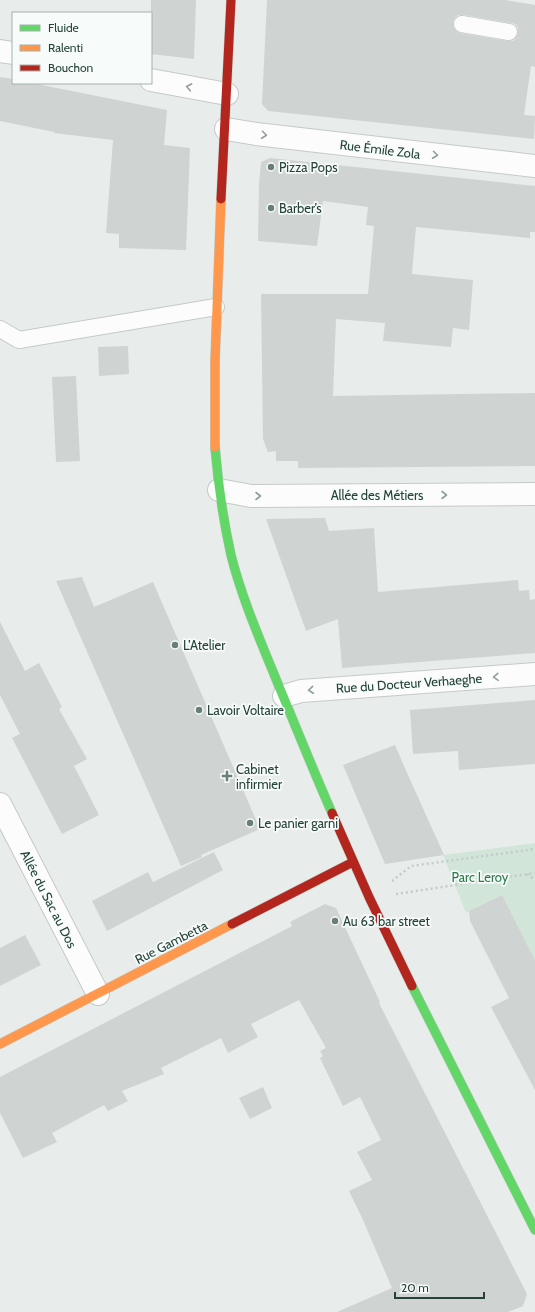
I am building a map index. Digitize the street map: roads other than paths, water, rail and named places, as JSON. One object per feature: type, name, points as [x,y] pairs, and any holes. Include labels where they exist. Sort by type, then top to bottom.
[{"type":"street","points":[[231,0],[226,129],[216,307],[214,405],[215,449],[219,490],[227,537],[238,578],[248,606],[353,862],[410,984],[535,1230]]},
{"type":"street","points":[[0,51],[12,53]]},
{"type":"street","points":[[152,80],[227,94]]},
{"type":"street","name":"Rue Émile Zola","points":[[226,129],[256,134],[535,166]]},
{"type":"street","name":"Allée des Métiers","points":[[219,490],[251,496],[535,494]]},
{"type":"street","name":"Rue du Docteur Verhaeghe","points":[[284,696],[301,691],[535,674]]},
{"type":"street","name":"Allée du Sac au Dos","points":[[0,804],[98,994]]},
{"type":"street","name":"Rue Gambetta","points":[[0,1044],[353,862]]},
{"type":"lane","points":[[462,24],[509,32]]},
{"type":"lane","points":[[0,329],[19,340],[216,307]]},
{"type":"place","name":"Pizza Pops","points":[[271,167]]},
{"type":"place","name":"Barber’s","points":[[271,208]]},
{"type":"place","name":"L’Atelier","points":[[175,645]]},
{"type":"place","name":"Lavoir Voltaire","points":[[199,710]]},
{"type":"place","name":"Cabinet infirmier","points":[[227,776]]},
{"type":"place","name":"Le panier garni","points":[[250,823]]},
{"type":"place","name":"Au 63 bar street","points":[[335,921]]},
{"type":"park label","name":"Parc Leroy","points":[[480,877]]}]
